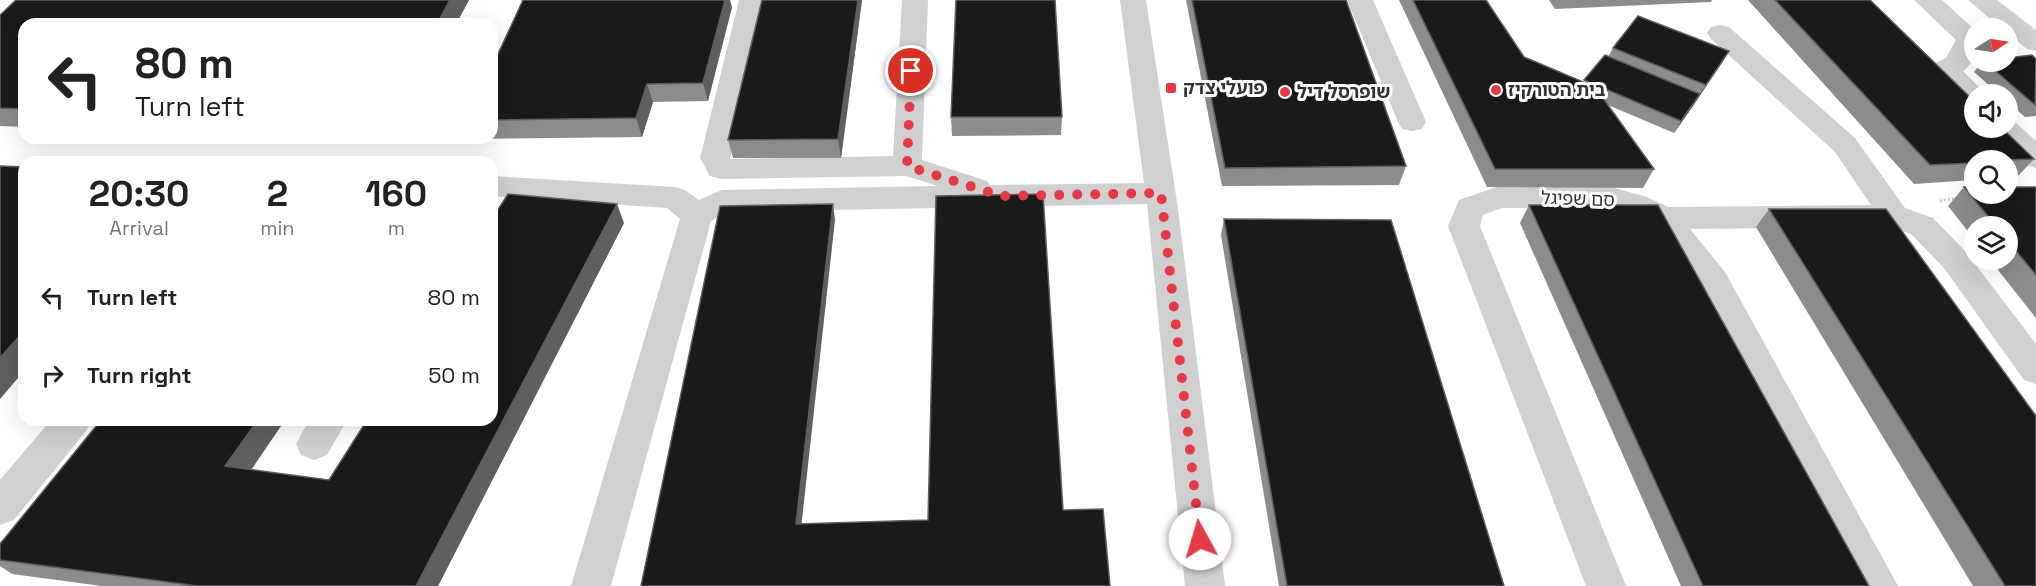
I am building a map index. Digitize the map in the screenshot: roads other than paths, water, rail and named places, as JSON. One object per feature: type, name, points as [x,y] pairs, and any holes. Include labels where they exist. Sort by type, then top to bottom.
[{"type":"street","points":[[752,0],[715,158],[721,169],[907,166],[1001,196]]},
{"type":"street","points":[[907,166],[915,0]]},
{"type":"street","points":[[1133,0],[1161,193],[1205,586]]},
{"type":"street","points":[[1360,0],[1412,122]]},
{"type":"street","points":[[1927,0],[1970,39],[1957,64],[1944,69],[1964,88]]},
{"type":"street","points":[[1981,0],[2036,43]]},
{"type":"street","points":[[1720,33],[1845,146],[1894,216]]},
{"type":"street","points":[[2015,138],[2036,158]]},
{"type":"street","points":[[498,186],[674,198],[697,215]]},
{"type":"street","points":[[591,586],[697,215],[722,201],[1161,193]]},
{"type":"street","name":"סם שפיגל","points":[[1606,586],[1464,226],[1470,208],[1499,197],[1607,197],[1636,204],[1664,218],[1713,281],[1878,586]]},
{"type":"street","points":[[1664,218],[1894,216],[1922,226],[1955,260],[2036,370]]},
{"type":"street","points":[[0,508],[68,426]]},
{"type":"place","name":"פועלי צדק","points":[[1171,88]]},
{"type":"place","name":"בית הטורקיז","points":[[1496,90]]},
{"type":"place","name":"שופרסל דיל","points":[[1285,92]]}]
